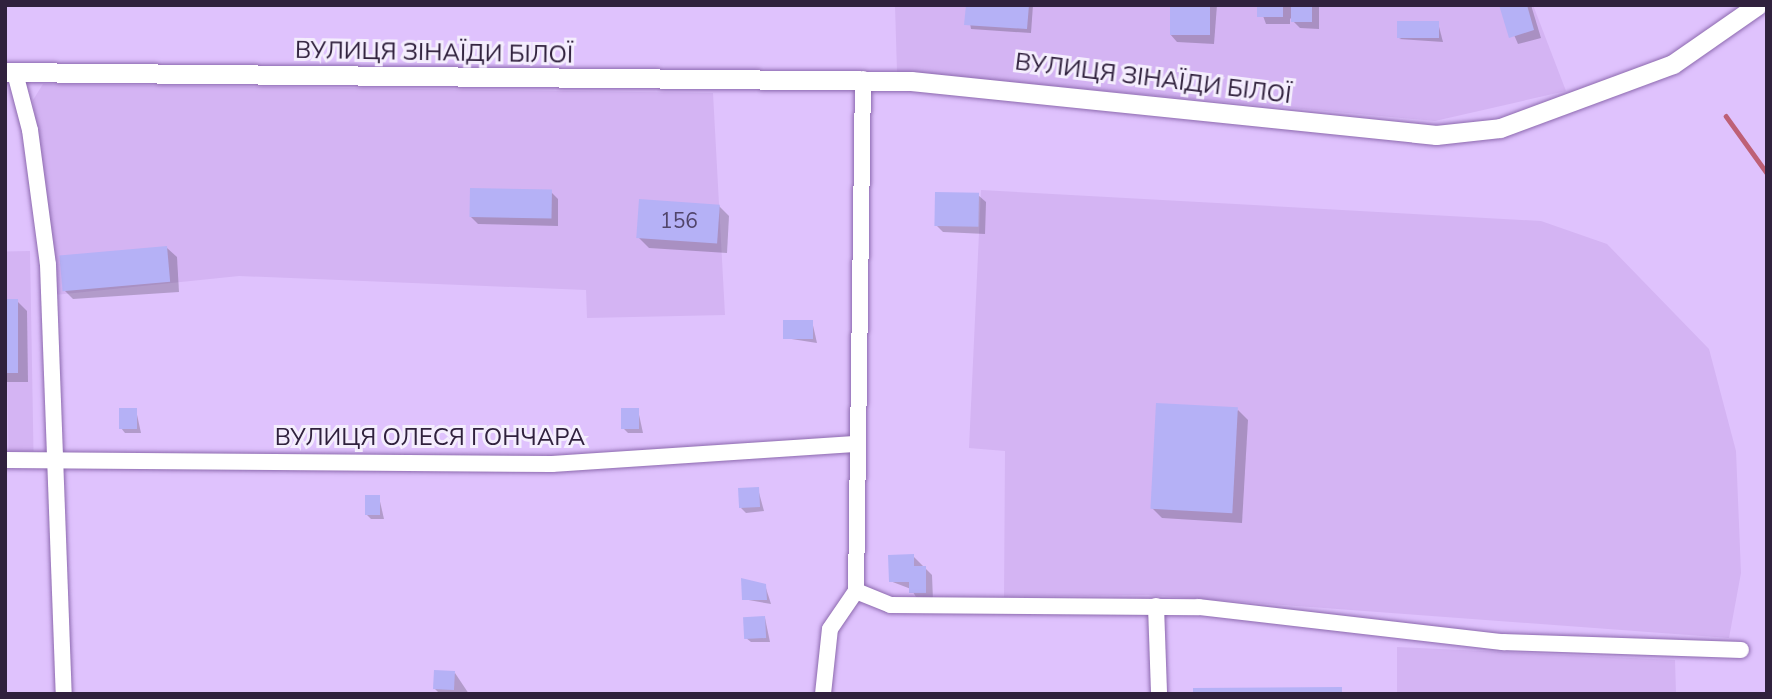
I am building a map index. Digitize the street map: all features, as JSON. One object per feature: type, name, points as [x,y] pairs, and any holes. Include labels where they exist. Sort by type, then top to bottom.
[{"type":"street","name":"ВУЛИЦЯ ЗІНАЇДИ БІЛОЇ","points":[[10,72],[863,79],[989,85],[1393,135],[1436,135],[1500,128],[1672,64],[1758,5]]},
{"type":"street","points":[[10,72],[30,130],[48,265],[64,694]]},
{"type":"street","points":[[824,694],[830,629],[856,591],[854,444],[863,79]]},
{"type":"street","name":"ВУЛИЦЯ ОЛЕСЯ ГОНЧАРА","points":[[5,460],[552,464],[854,444]]},
{"type":"street","points":[[856,591],[890,606],[1156,606],[1503,642],[1741,650]]},
{"type":"street","points":[[1156,606],[1159,694]]},
{"type":"shaded area","points":[[895,5],[1533,5],[1566,91],[1435,121],[897,72]]},
{"type":"shaded area","points":[[43,84],[713,93],[725,315],[587,318],[586,290],[239,276],[55,295],[33,100]]},
{"type":"shaded area","points":[[981,190],[1541,221],[1607,244],[1709,349],[1736,451],[1741,573],[1729,638],[1148,595],[1004,597],[1005,451],[969,448]]},
{"type":"shaded area","points":[[5,251],[30,251],[33,451],[8,451]]},
{"type":"shaded area","points":[[1397,647],[1675,660],[1676,694],[1397,694]]},
{"type":"building","points":[[966,5],[1029,5],[1027,29],[964,25]]},
{"type":"building","points":[[1170,5],[1210,5],[1210,35],[1170,35]]},
{"type":"building","points":[[1257,5],[1283,5],[1283,17],[1257,17]]},
{"type":"building","points":[[1291,5],[1312,5],[1312,22],[1291,22]]},
{"type":"building","points":[[1499,5],[1527,5],[1534,30],[1509,38]]},
{"type":"building","points":[[1397,21],[1439,21],[1439,38],[1397,38]]},
{"type":"building","points":[[470,188],[552,189],[551,218],[469,217]]},
{"type":"building","points":[[935,192],[979,193],[978,227],[934,226]]},
{"type":"building","points":[[639,199],[720,205],[717,244],[636,238]]},
{"type":"building","points":[[167,246],[170,282],[63,291],[59,255]]},
{"type":"building","points":[[5,299],[18,299],[18,373],[5,373]]},
{"type":"building","points":[[783,320],[813,320],[813,339],[783,339]]},
{"type":"building","points":[[1156,403],[1238,407],[1232,513],[1150,509]]},
{"type":"building","points":[[119,408],[137,408],[137,429],[119,429]]},
{"type":"building","points":[[621,408],[639,408],[639,429],[621,429]]},
{"type":"building","points":[[759,487],[760,507],[739,508],[738,488]]},
{"type":"building","points":[[365,495],[380,495],[380,515],[365,515]]},
{"type":"building","points":[[914,554],[914,566],[926,566],[926,593],[909,593],[909,582],[889,582],[888,555]]},
{"type":"building","points":[[741,578],[766,584],[767,600],[742,600]]},
{"type":"building","points":[[765,616],[766,638],[744,639],[743,617]]},
{"type":"building","points":[[434,670],[455,671],[454,690],[433,689]]},
{"type":"building","points":[[1342,687],[1342,694],[1193,694],[1193,688]]},
{"type":"waterway","points":[[1726,116],[1767,173]]}]
